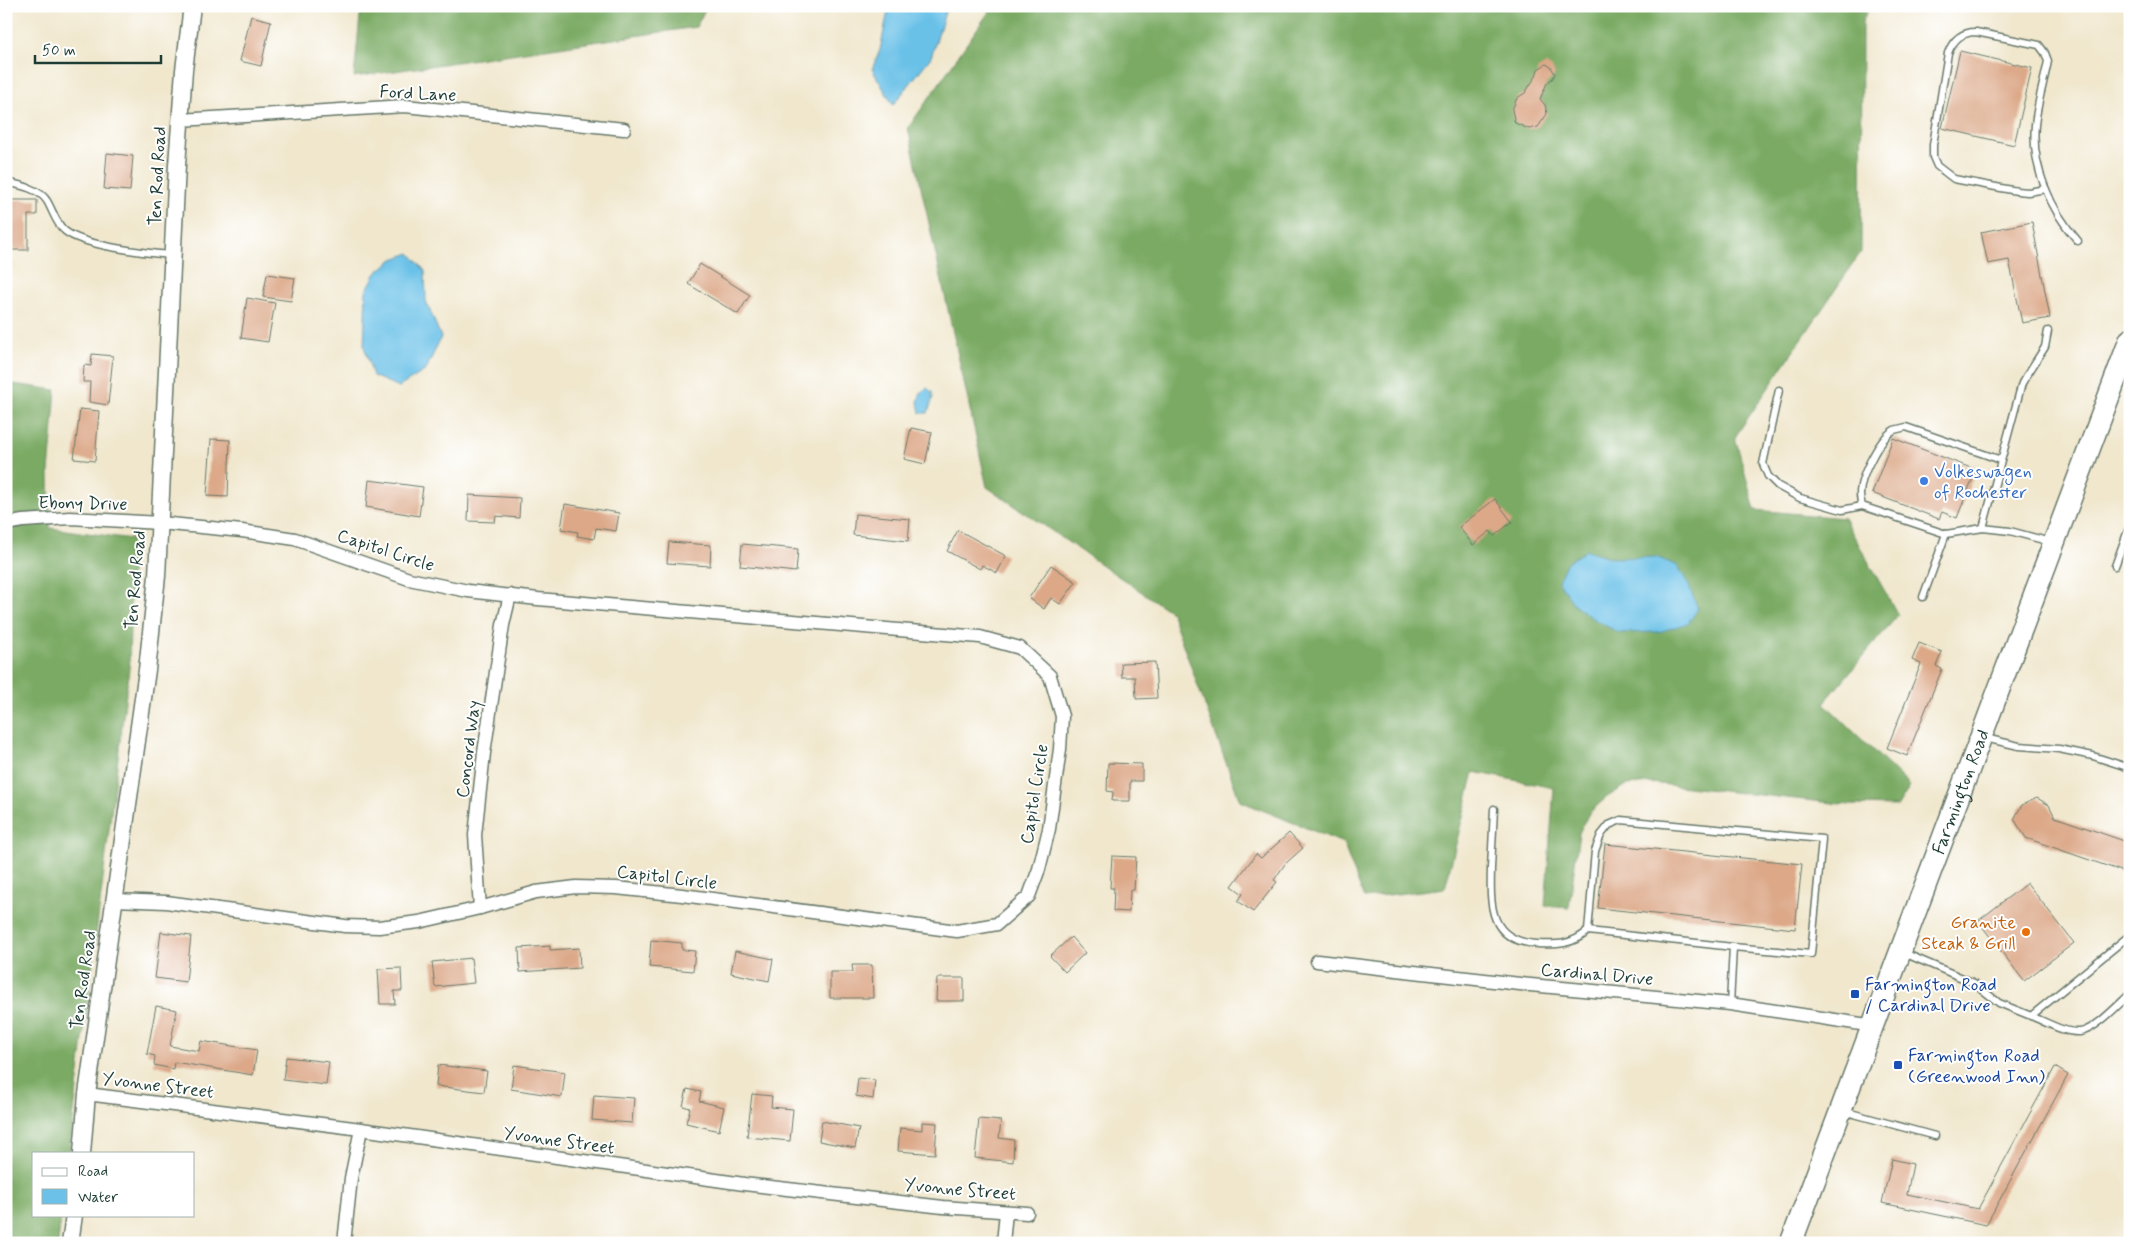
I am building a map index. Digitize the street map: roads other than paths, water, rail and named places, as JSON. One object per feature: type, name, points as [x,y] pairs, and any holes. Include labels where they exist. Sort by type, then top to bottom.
[{"type":"highway","name":"Farmington Road","points":[[1791,1243],[1874,1026],[2052,542],[2130,340]]},
{"type":"street","name":"Ten Rod Road","points":[[82,1152],[87,1094],[147,670],[160,523],[180,120],[192,6]]},
{"type":"street","name":"Ford Lane","points":[[180,120],[404,106],[624,129]]},
{"type":"street","name":"Ebony Drive","points":[[6,524],[70,518],[160,523]]},
{"type":"street","name":"Capitol Circle","points":[[115,900],[166,902],[345,926],[379,927],[420,922],[536,892],[576,887],[616,888],[956,931],[997,924],[1028,896],[1039,869],[1049,829],[1060,749],[1062,716],[1050,676],[1020,648],[980,637],[548,600],[468,591],[409,579],[295,539],[242,531],[160,523]]},
{"type":"street","name":"Concord Way","points":[[480,908],[475,835],[484,753],[503,625],[510,595]]},
{"type":"street","name":"Cardinal Drive","points":[[1317,961],[1520,984],[1730,1004],[1874,1026]]},
{"type":"street","name":"Yvonne Street","points":[[87,1094],[361,1129],[735,1183],[944,1207],[1027,1213]]},
{"type":"street","points":[[344,1243],[351,1178],[361,1129]]},
{"type":"street","points":[[1003,1243],[1006,1212]]},
{"type":"street","points":[[70,1243],[74,1216]]},
{"type":"lane","points":[[2046,189],[2028,192],[1964,182],[1954,179],[1937,166],[1933,145],[1948,53],[1952,44],[1960,36],[1968,32],[1976,32],[2039,45],[2045,53],[2048,62],[2035,132],[2039,168],[2057,213],[2078,241]]},
{"type":"lane","points":[[6,182],[34,190],[46,200],[56,219],[66,232],[80,239],[150,254],[172,255]]},
{"type":"lane","points":[[1983,528],[2022,383],[2044,348],[2048,331]]},
{"type":"lane","points":[[1779,390],[1763,464],[1768,476],[1778,486],[1800,498],[1842,510],[1862,506],[1946,534],[1983,528],[2010,531],[2052,542]]},
{"type":"lane","points":[[1862,506],[1860,494],[1875,453],[1883,441],[1894,431],[1906,427],[2002,460]]},
{"type":"lane","points":[[2115,566],[2130,525]]},
{"type":"lane","points":[[1923,597],[1946,534]]},
{"type":"lane","points":[[1980,737],[2019,746],[2059,749],[2093,756],[2130,768]]},
{"type":"lane","points":[[1494,810],[1490,897],[1492,913],[1498,927],[1508,936],[1523,943],[1561,945],[1574,941],[1588,931],[1811,954],[1822,839],[1620,820],[1609,825],[1601,836],[1595,851],[1588,931]]},
{"type":"lane","points":[[2032,1016],[2130,935]]},
{"type":"lane","points":[[1730,1004],[1733,947]]},
{"type":"lane","points":[[1901,951],[1974,983],[1999,1002],[2069,1031],[2080,1032],[2091,1028],[2130,994]]},
{"type":"lane","points":[[1842,1110],[1935,1136]]},
{"type":"water","points":[[889,6],[947,6],[931,57],[893,105],[872,69],[880,50]]},
{"type":"water","points":[[410,253],[425,271],[426,301],[441,337],[426,370],[399,387],[373,376],[364,346],[366,291],[376,273],[393,259]]},
{"type":"water","points":[[927,388],[932,392],[933,397],[928,413],[920,413],[918,402],[921,392]]},
{"type":"water","points":[[1587,550],[1612,558],[1656,557],[1678,566],[1689,586],[1698,609],[1688,623],[1659,632],[1619,633],[1590,617],[1573,603],[1558,581],[1567,562]]},
{"type":"place","name":"Volkeswagen of Rochester","points":[[1924,481]]},
{"type":"place","name":"Granite Steak & Grill","points":[[2026,932]]},
{"type":"place","name":"Farmington Road / Cardinal Drive","points":[[1855,994]]},
{"type":"place","name":"Farmington Road (Greenwood Inn)","points":[[1898,1065]]}]
